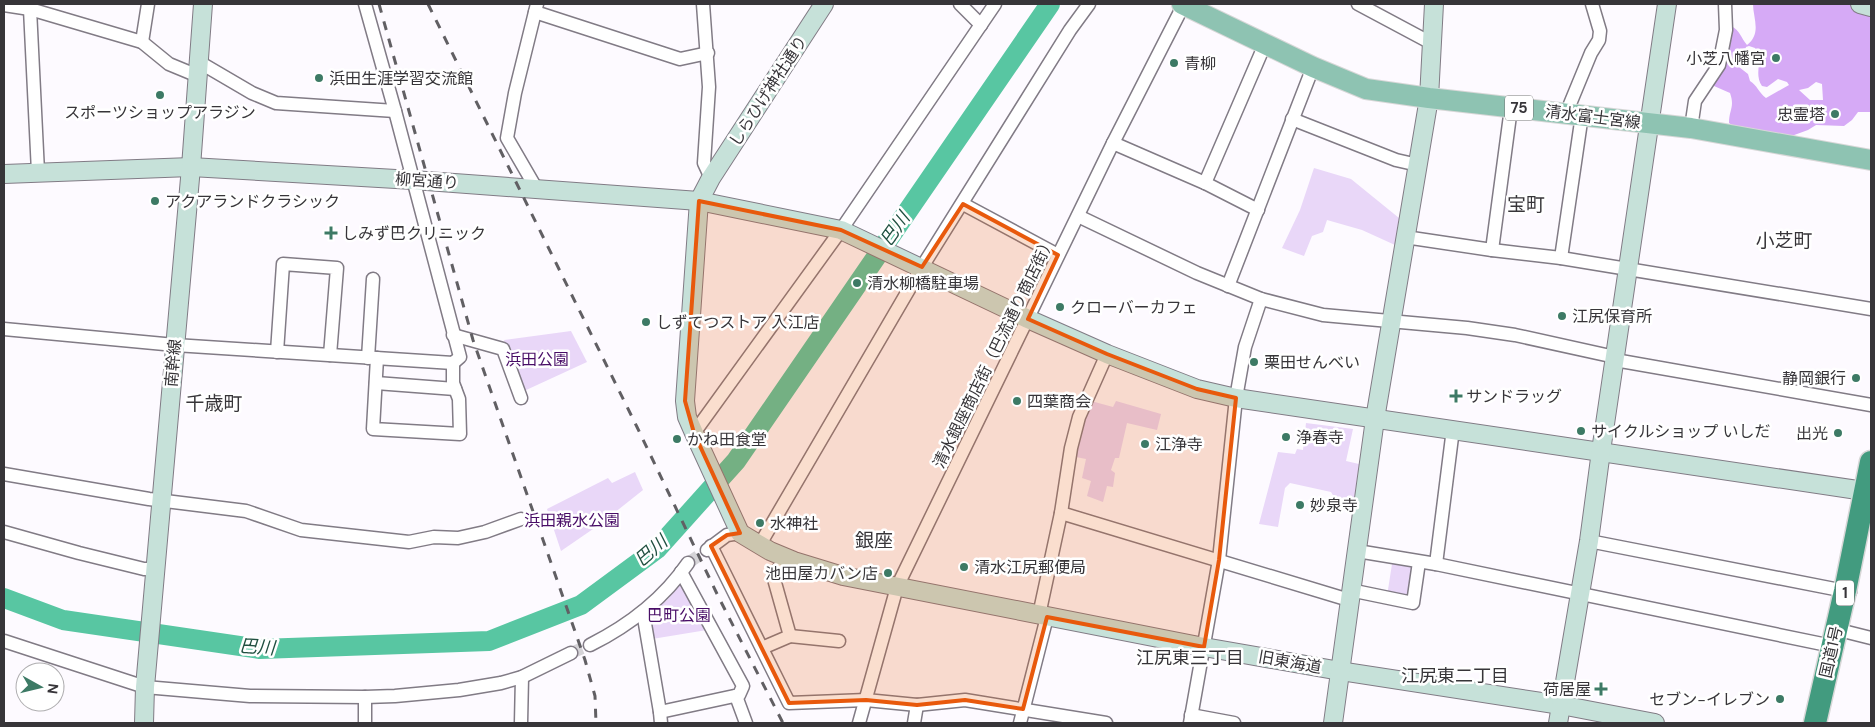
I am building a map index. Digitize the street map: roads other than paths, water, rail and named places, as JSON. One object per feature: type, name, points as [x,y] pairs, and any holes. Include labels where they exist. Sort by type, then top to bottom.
[{"type":"highway","name":"国道1号","points":[[1827,723],[1868,491],[1871,462]]},
{"type":"highway","name":"国道1号","points":[[1850,592],[1871,518]]},
{"type":"highway","name":"国道1号","points":[[1815,723],[1840,642]]},
{"type":"main road","name":"清水富士宮線","points":[[1184,4],[1313,67],[1366,89],[1510,108],[1691,128],[1871,160]]},
{"type":"street","points":[[142,42],[148,4]]},
{"type":"street","name":"南幹線","points":[[144,723],[145,684],[192,167],[203,4]]},
{"type":"street","points":[[4,329],[175,345],[453,363],[460,357],[395,111],[364,4]]},
{"type":"street","points":[[703,4],[709,87],[704,164],[712,178]]},
{"type":"street","name":"しらひげ神社通り","points":[[699,201],[824,4]]},
{"type":"street","points":[[960,4],[981,25]]},
{"type":"street","points":[[695,436],[844,231],[996,4]]},
{"type":"street","points":[[758,546],[919,266],[963,204],[1070,30],[1089,4]]},
{"type":"street","name":"清水銀座商店街（巴流通り商店街）","points":[[859,723],[897,587],[1113,143],[1184,4]]},
{"type":"street","points":[[1358,4],[1433,44]]},
{"type":"street","points":[[1333,723],[1375,419],[1429,98],[1434,4]]},
{"type":"street","points":[[1561,258],[1575,115],[1570,104],[1591,53],[1599,40],[1600,31],[1592,4]]},
{"type":"street","points":[[1558,723],[1581,596],[1667,4]]},
{"type":"street","points":[[1691,128],[1695,101],[1719,66],[1726,30],[1725,4]]},
{"type":"street","points":[[1860,4],[1871,7]]},
{"type":"street","points":[[4,5],[30,10],[50,9],[142,42],[169,64],[198,69],[276,103],[395,111]]},
{"type":"street","points":[[536,188],[507,138],[515,93],[536,8],[680,59],[708,53]]},
{"type":"street","points":[[30,10],[38,172]]},
{"type":"street","points":[[1205,183],[1265,44]]},
{"type":"street","points":[[1228,286],[1313,67]]},
{"type":"street","points":[[1492,250],[1510,108]]},
{"type":"street","points":[[1292,119],[1396,160],[1418,165]]},
{"type":"street","points":[[1113,143],[1205,183],[1258,210]]},
{"type":"street","name":"柳宮通り","points":[[4,174],[192,167],[536,188],[699,201],[844,231],[1028,319],[1107,354],[1197,389],[1236,398],[1868,491]]},
{"type":"street","points":[[699,201],[685,401],[687,417],[738,528],[709,548],[789,703],[866,700],[916,705],[965,700],[1106,723]]},
{"type":"street","points":[[963,204],[1058,255]]},
{"type":"street","points":[[1078,216],[1228,286],[1261,299],[1323,316],[1467,328],[1515,335],[1615,358],[1871,405]]},
{"type":"street","points":[[1405,237],[1561,258],[1871,309]]},
{"type":"street","points":[[277,352],[283,264],[337,268],[330,355]]},
{"type":"street","points":[[373,279],[373,358],[376,383],[373,429],[460,434],[459,399],[453,384],[453,363]]},
{"type":"street","points":[[1234,723],[1190,719],[1219,560],[1236,398],[1245,347],[1261,299]]},
{"type":"street","points":[[453,335],[502,348],[521,398]]},
{"type":"street","points":[[1020,723],[1043,616],[1071,448],[1079,417],[1107,354]]},
{"type":"street","points":[[376,383],[455,389]]},
{"type":"street","points":[[1436,564],[1453,429]]},
{"type":"street","points":[[4,474],[162,500],[246,511],[301,530],[409,542],[434,537],[458,538],[485,532],[521,519]]},
{"type":"street","points":[[1061,513],[1219,560],[1350,595],[1413,603],[1419,562]]},
{"type":"street","name":"旧東海道","points":[[738,528],[758,546],[784,557],[843,576],[1204,647],[1340,671],[1561,705],[1655,723]]},
{"type":"street","points":[[4,532],[155,573]]},
{"type":"street","points":[[1589,541],[1850,592]]},
{"type":"street","points":[[1357,551],[1436,564],[1581,596],[1840,642],[1871,638]]},
{"type":"street","points":[[784,557],[774,579],[790,636]]},
{"type":"street","points":[[590,645],[611,635],[643,612],[685,568],[744,686],[739,695],[661,717],[643,612]]},
{"type":"street","points":[[762,648],[790,636],[839,641]]},
{"type":"street","points":[[4,641],[145,684],[250,696],[365,697],[459,690],[501,683],[522,677],[570,653]]},
{"type":"street","points":[[521,723],[522,677]]},
{"type":"street","points":[[736,696],[746,723]]},
{"type":"street","points":[[365,697],[365,723]]},
{"type":"street","points":[[914,723],[916,705]]},
{"type":"waterway","name":"巴川","points":[[4,598],[63,620],[260,649],[489,641],[581,605],[657,549],[736,461],[1050,4]]},
{"type":"tunnel","points":[[688,563],[707,550]]},
{"type":"tunnel","points":[[571,653],[590,645]]},
{"type":"railway","points":[[379,4],[473,340],[585,660],[595,696],[596,723]]},
{"type":"railway","points":[[428,4],[637,427],[719,598],[783,723]]},
{"type":"place","name":"小芝八幡宮","points":[[1776,58]]},
{"type":"place","name":"青柳","points":[[1174,63]]},
{"type":"place","name":"浜田生涯学習交流館","points":[[319,78]]},
{"type":"place","name":"スポーツショップアラジン","points":[[160,95]]},
{"type":"place","name":"忠霊塔","points":[[1835,114]]},
{"type":"place","name":"アクアランドクラシック","points":[[155,201]]},
{"type":"place","name":"しみず巴クリニック","points":[[331,233]]},
{"type":"place","name":"清水柳橋駐車場","points":[[857,283]]},
{"type":"place","name":"クローバーカフェ","points":[[1060,307]]},
{"type":"place","name":"江尻保育所","points":[[1562,316]]},
{"type":"place","name":"しずてつストア 入江店","points":[[646,322]]},
{"type":"place","name":"栗田せんべい","points":[[1254,362]]},
{"type":"place","name":"静岡銀行","points":[[1856,378]]},
{"type":"place","name":"サンドラッグ","points":[[1456,396]]},
{"type":"place","name":"四葉商会","points":[[1017,401]]},
{"type":"place","name":"サイクルショップ いしだ","points":[[1581,431]]},
{"type":"place","name":"出光","points":[[1838,433]]},
{"type":"place","name":"浄春寺","points":[[1286,437]]},
{"type":"place","name":"かね田食堂","points":[[677,439]]},
{"type":"place","name":"江浄寺","points":[[1145,444]]},
{"type":"place","name":"妙泉寺","points":[[1300,505]]},
{"type":"place","name":"水神社","points":[[760,523]]},
{"type":"place","name":"清水江尻郵便局","points":[[964,567]]},
{"type":"place","name":"池田屋カバン店","points":[[888,573]]},
{"type":"place","name":"荷居屋","points":[[1601,689]]},
{"type":"place","name":"セブン-イレブン","points":[[1780,699]]},
{"type":"district","name":"宝町","points":[[1526,204]]},
{"type":"district","name":"小芝町","points":[[1784,240]]},
{"type":"district","name":"千歳町","points":[[214,403]]},
{"type":"district","name":"銀座","points":[[874,540]]},
{"type":"district","name":"江尻東三丁目","points":[[1190,658]]},
{"type":"district","name":"江尻東二丁目","points":[[1455,676]]},
{"type":"park label","name":"浜田公園","points":[[537,359]]},
{"type":"park label","name":"浜田親水公園","points":[[572,520]]},
{"type":"park label","name":"巴町公園","points":[[679,615]]}]
